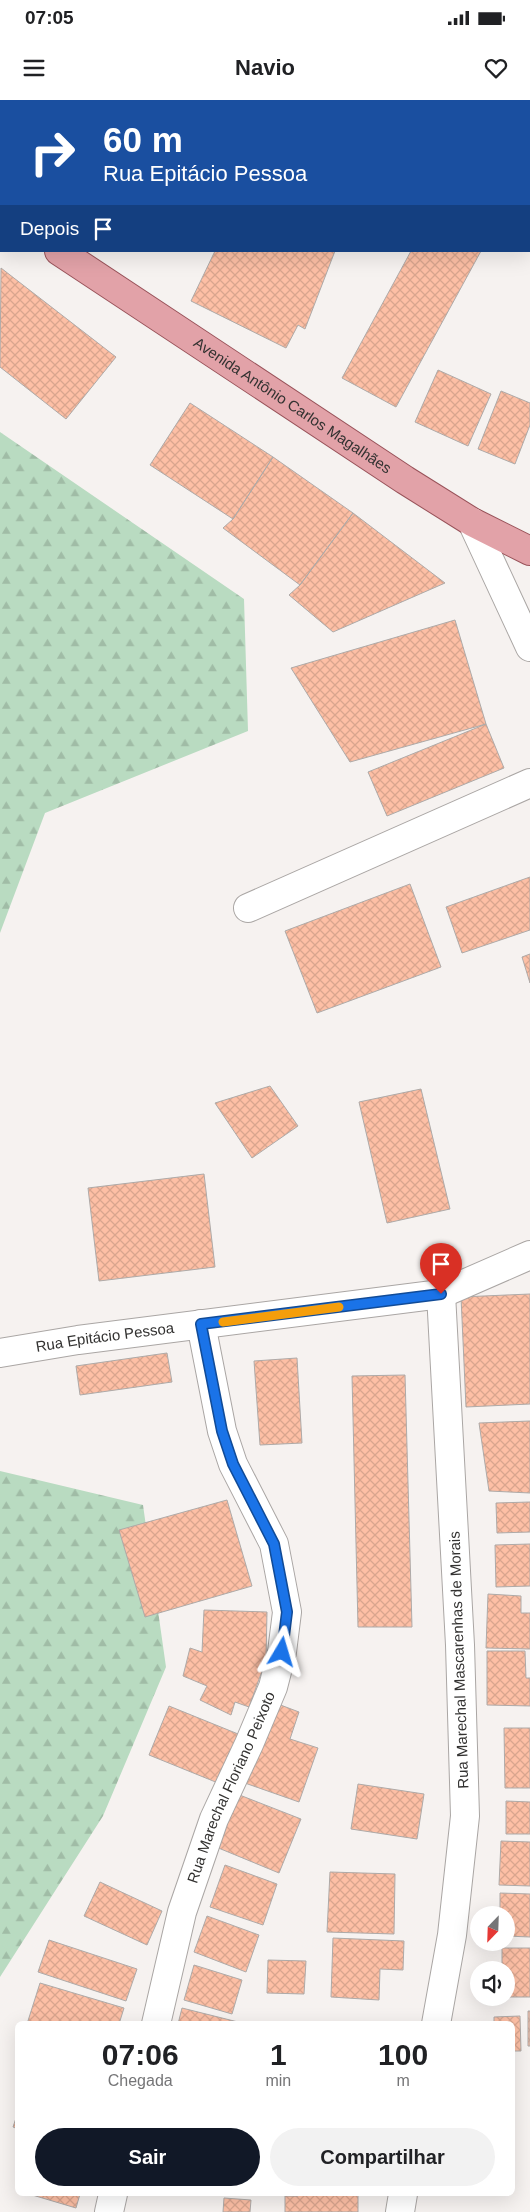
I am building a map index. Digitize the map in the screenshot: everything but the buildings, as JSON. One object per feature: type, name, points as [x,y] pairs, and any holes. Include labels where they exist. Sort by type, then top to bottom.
[{"type":"main road","name":"Avenida Antônio Carlos Magalhães","points":[[61,252],[472,522],[530,551]]},
{"type":"street","points":[[472,522],[530,647]]},
{"type":"street","points":[[248,908],[530,783]]},
{"type":"street","name":"Rua Epitácio Pessoa","points":[[0,1353],[78,1340],[441,1294],[530,1255]]},
{"type":"street","name":"Rua Marechal Mascarenhas de Morais","points":[[437,2021],[452,1935],[465,1816],[460,1645],[441,1294]]},
{"type":"street","name":"Rua Marechal Floriano Peixoto","points":[[157,2021],[182,1912],[214,1819],[273,1687],[282,1652],[287,1612],[274,1544],[233,1464],[222,1431],[201,1324]]},
{"type":"street","points":[[109,2212],[113,2196]]},
{"type":"street","points":[[400,2212],[403,2196]]},
{"type":"green space","points":[[0,432],[244,599],[248,731],[45,813],[0,933]]},
{"type":"green space","points":[[0,1471],[143,1505],[166,1667],[103,1816],[0,1977]]},
{"type":"slow traffic","points":[[223,1322],[339,1307]]},
{"type":"route","points":[[282,1652],[287,1612],[274,1544],[233,1464],[222,1431],[201,1324],[441,1294]]}]
